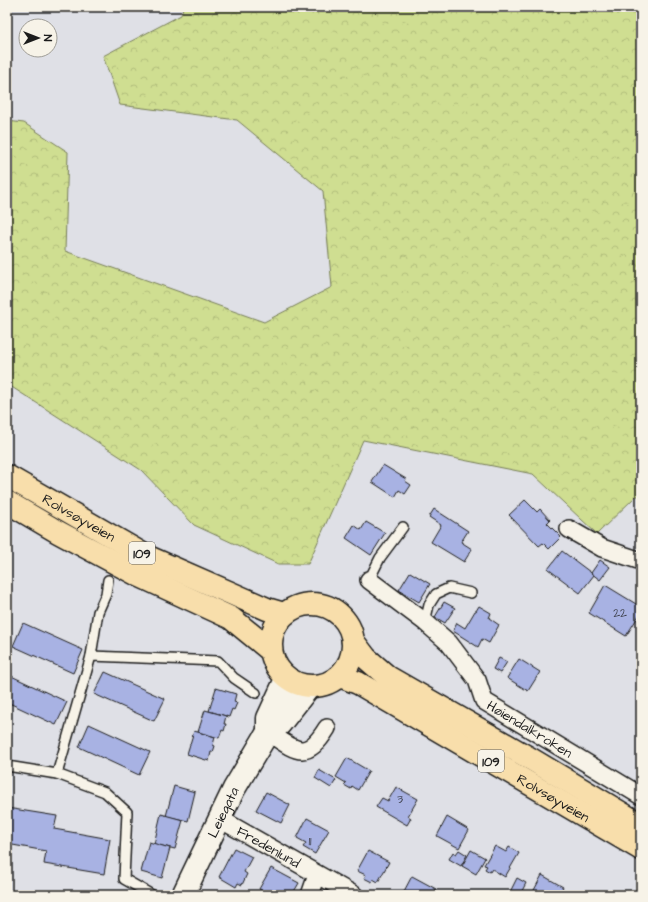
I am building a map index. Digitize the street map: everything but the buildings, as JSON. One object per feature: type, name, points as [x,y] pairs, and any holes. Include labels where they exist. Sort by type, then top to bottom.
[{"type":"main road","name":"Rolvsøyveien","points":[[7,476],[146,556],[267,609],[284,614]]},
{"type":"main road","name":"Rolvsøyveien","points":[[7,502],[58,532],[138,575],[231,618],[270,650]]},
{"type":"main road","name":"109","points":[[286,679],[275,666],[270,650],[273,630],[284,614],[297,606],[311,604],[326,606],[339,614],[348,626],[353,641]]},
{"type":"main road","name":"Rolvsøyveien","points":[[353,641],[366,658],[388,677],[641,824]]},
{"type":"main road","points":[[286,679],[297,685],[309,687],[326,685],[340,676],[348,666],[352,654],[353,641]]},
{"type":"main road","name":"Rolvsøyveien","points":[[340,676],[358,683],[641,849]]},
{"type":"street","points":[[569,529],[602,548],[641,561]]},
{"type":"street","name":"Høiendalkroken","points":[[369,580],[425,622],[448,644],[477,680],[484,701],[641,796]]},
{"type":"street","name":"Leiegata","points":[[268,732],[268,718],[286,679]]},
{"type":"street","name":"Leiegata","points":[[184,895],[234,789],[268,732],[280,724],[309,687]]},
{"type":"street","points":[[268,732],[296,750],[304,750],[312,748],[327,728]]},
{"type":"street","name":"Fredenlund","points":[[220,819],[354,895]]},
{"type":"street","name":"Fredenlund","points":[[310,895],[317,875]]},
{"type":"lane","name":"Høiendalkroken","points":[[369,580],[380,558],[403,527]]},
{"type":"lane","points":[[57,774],[91,656],[98,612],[106,594],[108,580]]},
{"type":"lane","points":[[425,622],[429,605],[436,594],[449,588],[471,593]]},
{"type":"lane","points":[[91,656],[218,661],[234,678],[256,693]]},
{"type":"lane","points":[[7,766],[57,774],[105,792],[127,812],[124,879],[152,895]]},
{"type":"green space","points":[[183,7],[641,7],[641,496],[636,496],[597,534],[533,474],[363,440],[308,564],[278,564],[194,525],[141,470],[7,384],[7,121],[24,123],[68,152],[65,251],[264,322],[332,287],[323,191],[237,120],[120,105],[103,56],[181,15]]}]
